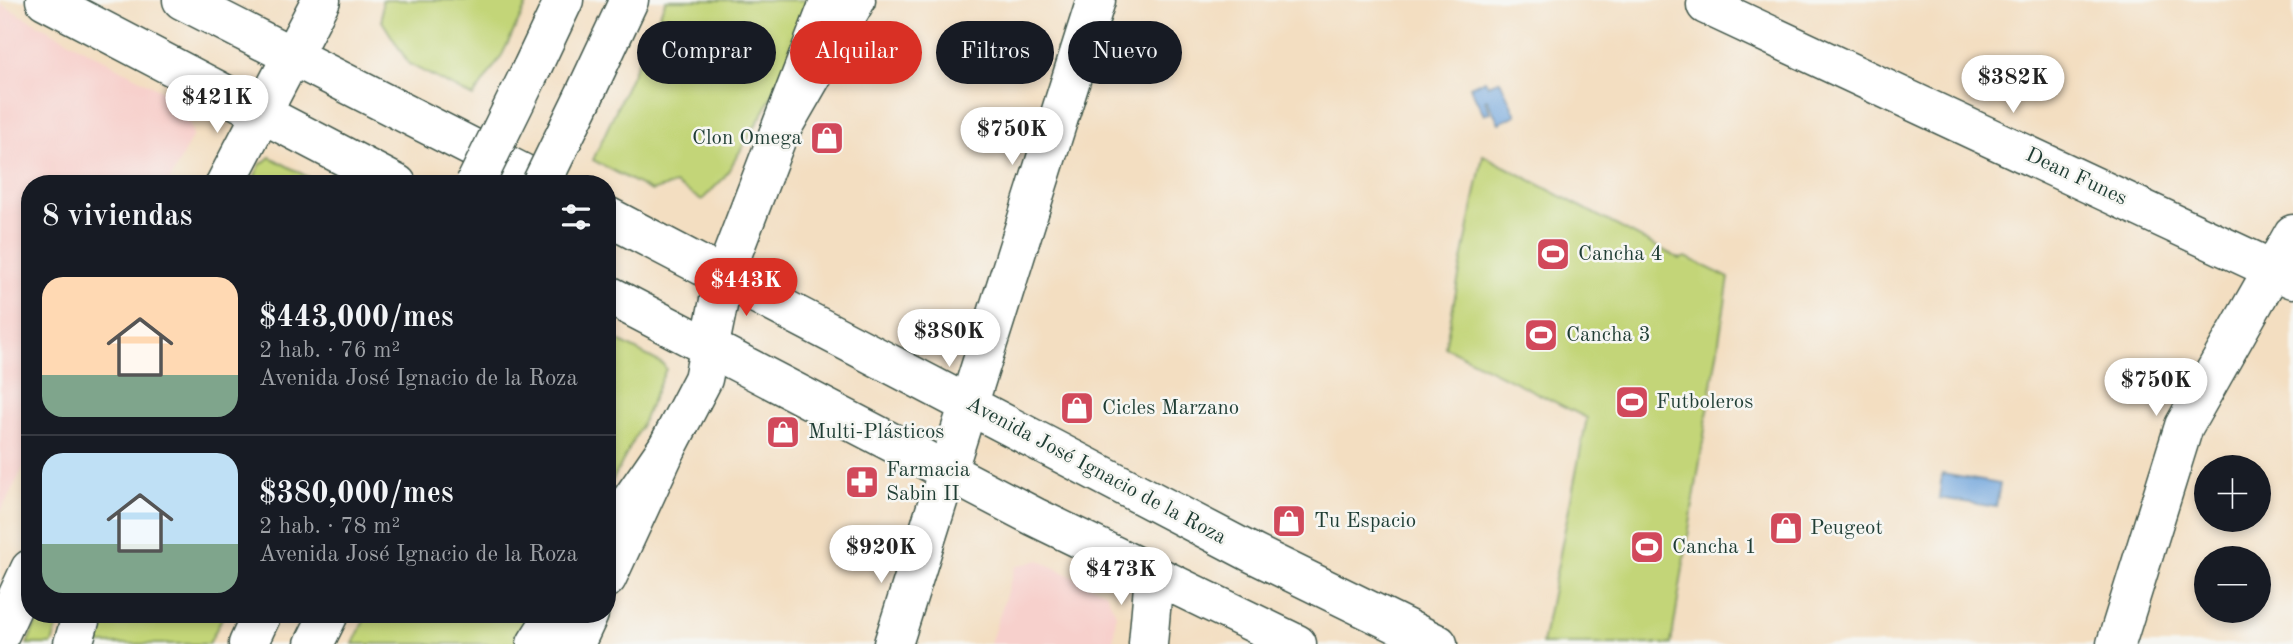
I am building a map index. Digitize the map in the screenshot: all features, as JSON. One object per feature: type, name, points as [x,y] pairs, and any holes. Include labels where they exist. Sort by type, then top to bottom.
[{"type":"main road","points":[[46,0],[380,175]]},
{"type":"main road","points":[[182,0],[525,175]]},
{"type":"main road","points":[[230,175],[321,0]]},
{"type":"main road","points":[[479,175],[564,0]]},
{"type":"main road","points":[[547,175],[629,0]]},
{"type":"main road","points":[[616,558],[667,448],[704,379],[724,276],[830,0]]},
{"type":"main road","points":[[778,135],[856,0]]},
{"type":"main road","points":[[893,644],[1096,0]]},
{"type":"main road","name":"Dean Funes","points":[[1707,2],[2283,274]]},
{"type":"main road","name":"Avenida José Ignacio de la Roza","points":[[616,221],[1252,553],[1438,644]]},
{"type":"main road","points":[[2116,644],[2184,426],[2283,274],[2293,234]]},
{"type":"main road","points":[[616,298],[1035,517],[1297,644]]},
{"type":"main road","points":[[616,522],[667,448]]},
{"type":"main road","points":[[1148,644],[1154,575]]},
{"type":"main road","points":[[0,634],[21,588]]},
{"type":"main road","points":[[73,644],[79,623]]},
{"type":"main road","points":[[248,644],[258,623]]},
{"type":"main road","points":[[314,644],[324,623]]},
{"type":"main road","points":[[536,644],[549,623]]},
{"type":"main road","points":[[575,644],[585,623]]},
{"type":"shaded area","points":[[0,4],[183,102],[193,135],[173,175],[21,175],[21,472],[0,513]]},
{"type":"shaded area","points":[[1039,560],[1106,593],[1116,614],[1113,644],[990,644],[1015,567]]},
{"type":"green space","points":[[382,0],[529,0],[502,55],[473,97],[409,64],[382,21]]},
{"type":"green space","points":[[666,0],[815,0],[805,21],[790,21],[790,55],[766,108],[724,178],[702,200],[675,184],[651,191],[593,160],[637,64],[637,84],[776,84],[776,21],[656,21]]},
{"type":"green space","name":"Futboleros","points":[[1483,155],[1680,259],[1686,257],[1729,278],[1671,644],[1542,644],[1587,418],[1445,347]]},
{"type":"green space","points":[[270,157],[304,175],[255,175],[260,165]]},
{"type":"green space","points":[[616,340],[663,364],[666,369],[616,474]]},
{"type":"green space","points":[[36,623],[58,623],[52,644],[27,644]]},
{"type":"green space","points":[[93,623],[220,623],[209,644],[87,644]]},
{"type":"green space","points":[[363,623],[532,623],[518,644],[353,644]]},
{"type":"water","points":[[1485,80],[1488,85],[1500,80],[1516,115],[1499,123],[1487,99],[1485,100],[1490,112],[1484,115],[1470,87]]},
{"type":"water","points":[[1942,474],[2000,484],[1996,507],[1939,498]]},
{"type":"place","name":"Clon Omega","points":[[827,138]]},
{"type":"place","name":"Cancha 4","points":[[1553,254]]},
{"type":"place","name":"Cancha 3","points":[[1541,335]]},
{"type":"place","name":"Futboleros","points":[[1632,402]]},
{"type":"place","name":"Cicles Marzano","points":[[1077,408]]},
{"type":"place","name":"Multi-Plásticos","points":[[783,432]]},
{"type":"place","name":"Farmacia Sabin II","points":[[862,482]]},
{"type":"place","name":"Tu Espacio","points":[[1289,521]]},
{"type":"place","name":"Peugeot","points":[[1786,528]]},
{"type":"place","name":"Cancha 1","points":[[1647,547]]}]
